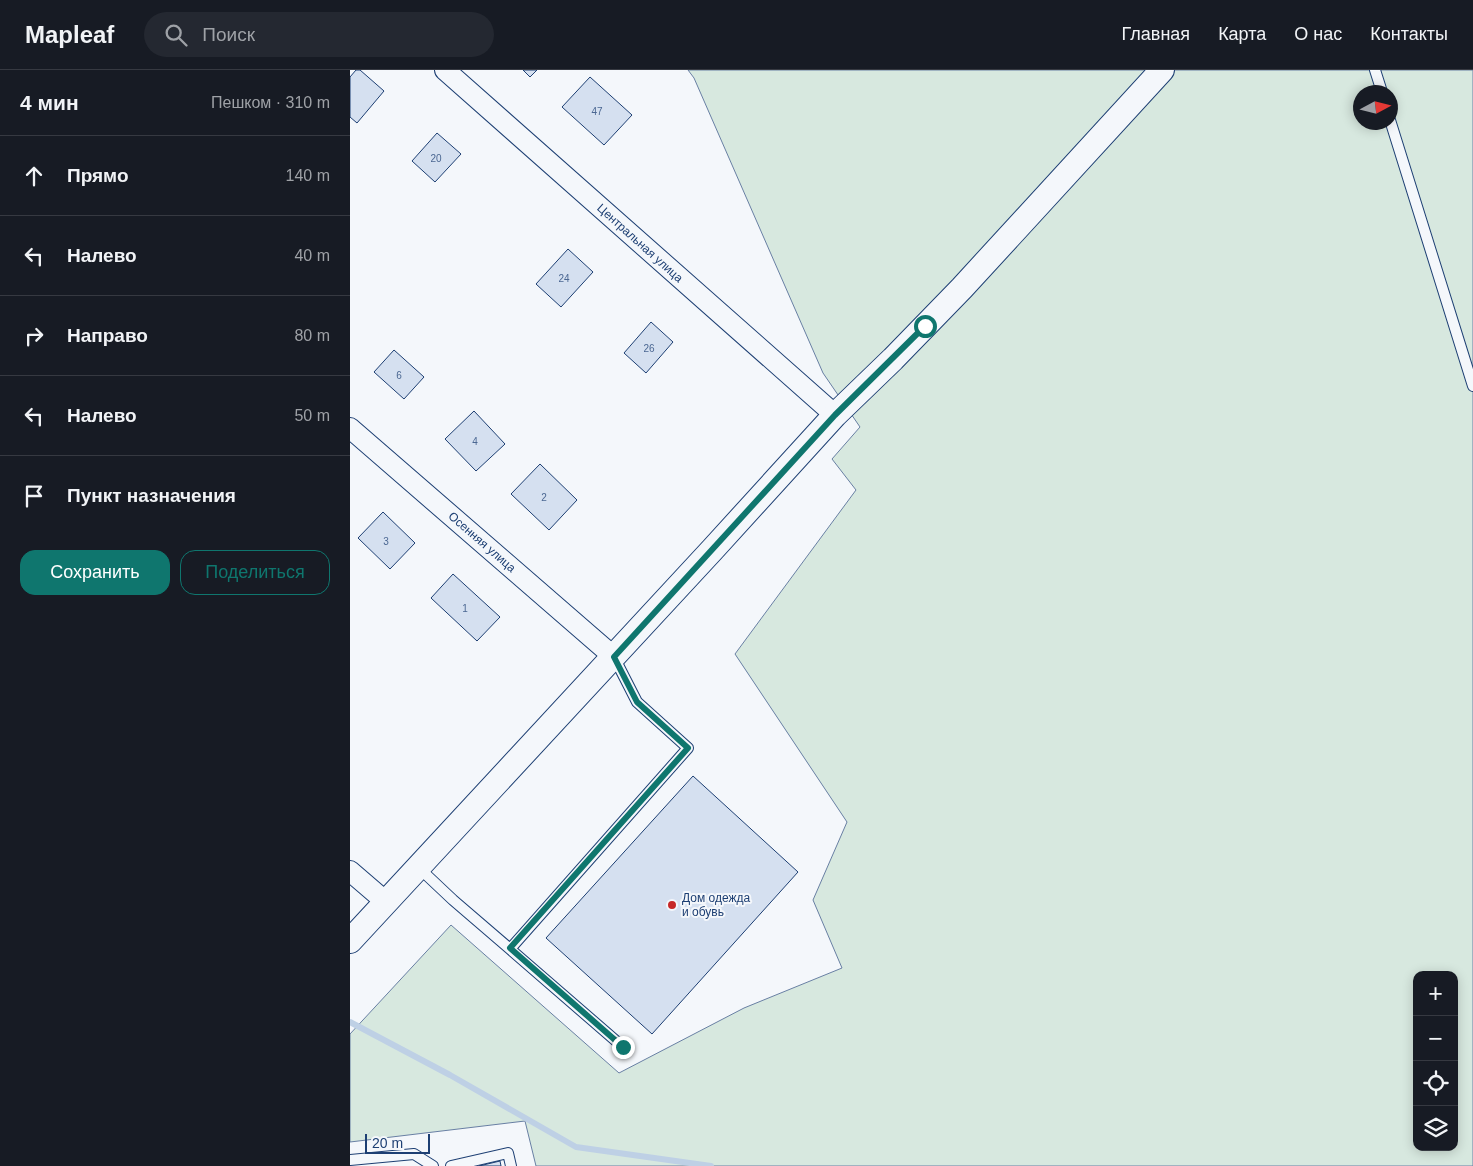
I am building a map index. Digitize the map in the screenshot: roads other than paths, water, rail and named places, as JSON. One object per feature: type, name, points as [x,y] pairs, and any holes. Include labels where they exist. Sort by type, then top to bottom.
[{"type":"street","name":"Центральная улица","points":[[445,70],[835,415]]},
{"type":"street","points":[[350,941],[614,657],[835,415],[962,288],[1162,70]]},
{"type":"street","name":"Осенняя улица","points":[[350,428],[614,657]]},
{"type":"street","points":[[350,871],[386,902]]},
{"type":"lane","points":[[1375,70],[1380,85]]},
{"type":"lane","points":[[1393,130],[1473,386]]},
{"type":"lane","points":[[510,948],[688,748],[637,702],[614,657]]},
{"type":"lane","points":[[418,867],[453,900],[623,1047]]},
{"type":"lane","points":[[451,1166],[508,1153],[511,1166]]},
{"type":"lane","points":[[357,1162],[414,1154],[433,1166]]},
{"type":"waterway","points":[[350,1022],[450,1075],[576,1147],[711,1166]]},
{"type":"place","name":"Дом одежда и обувь","points":[[672,905]]}]
